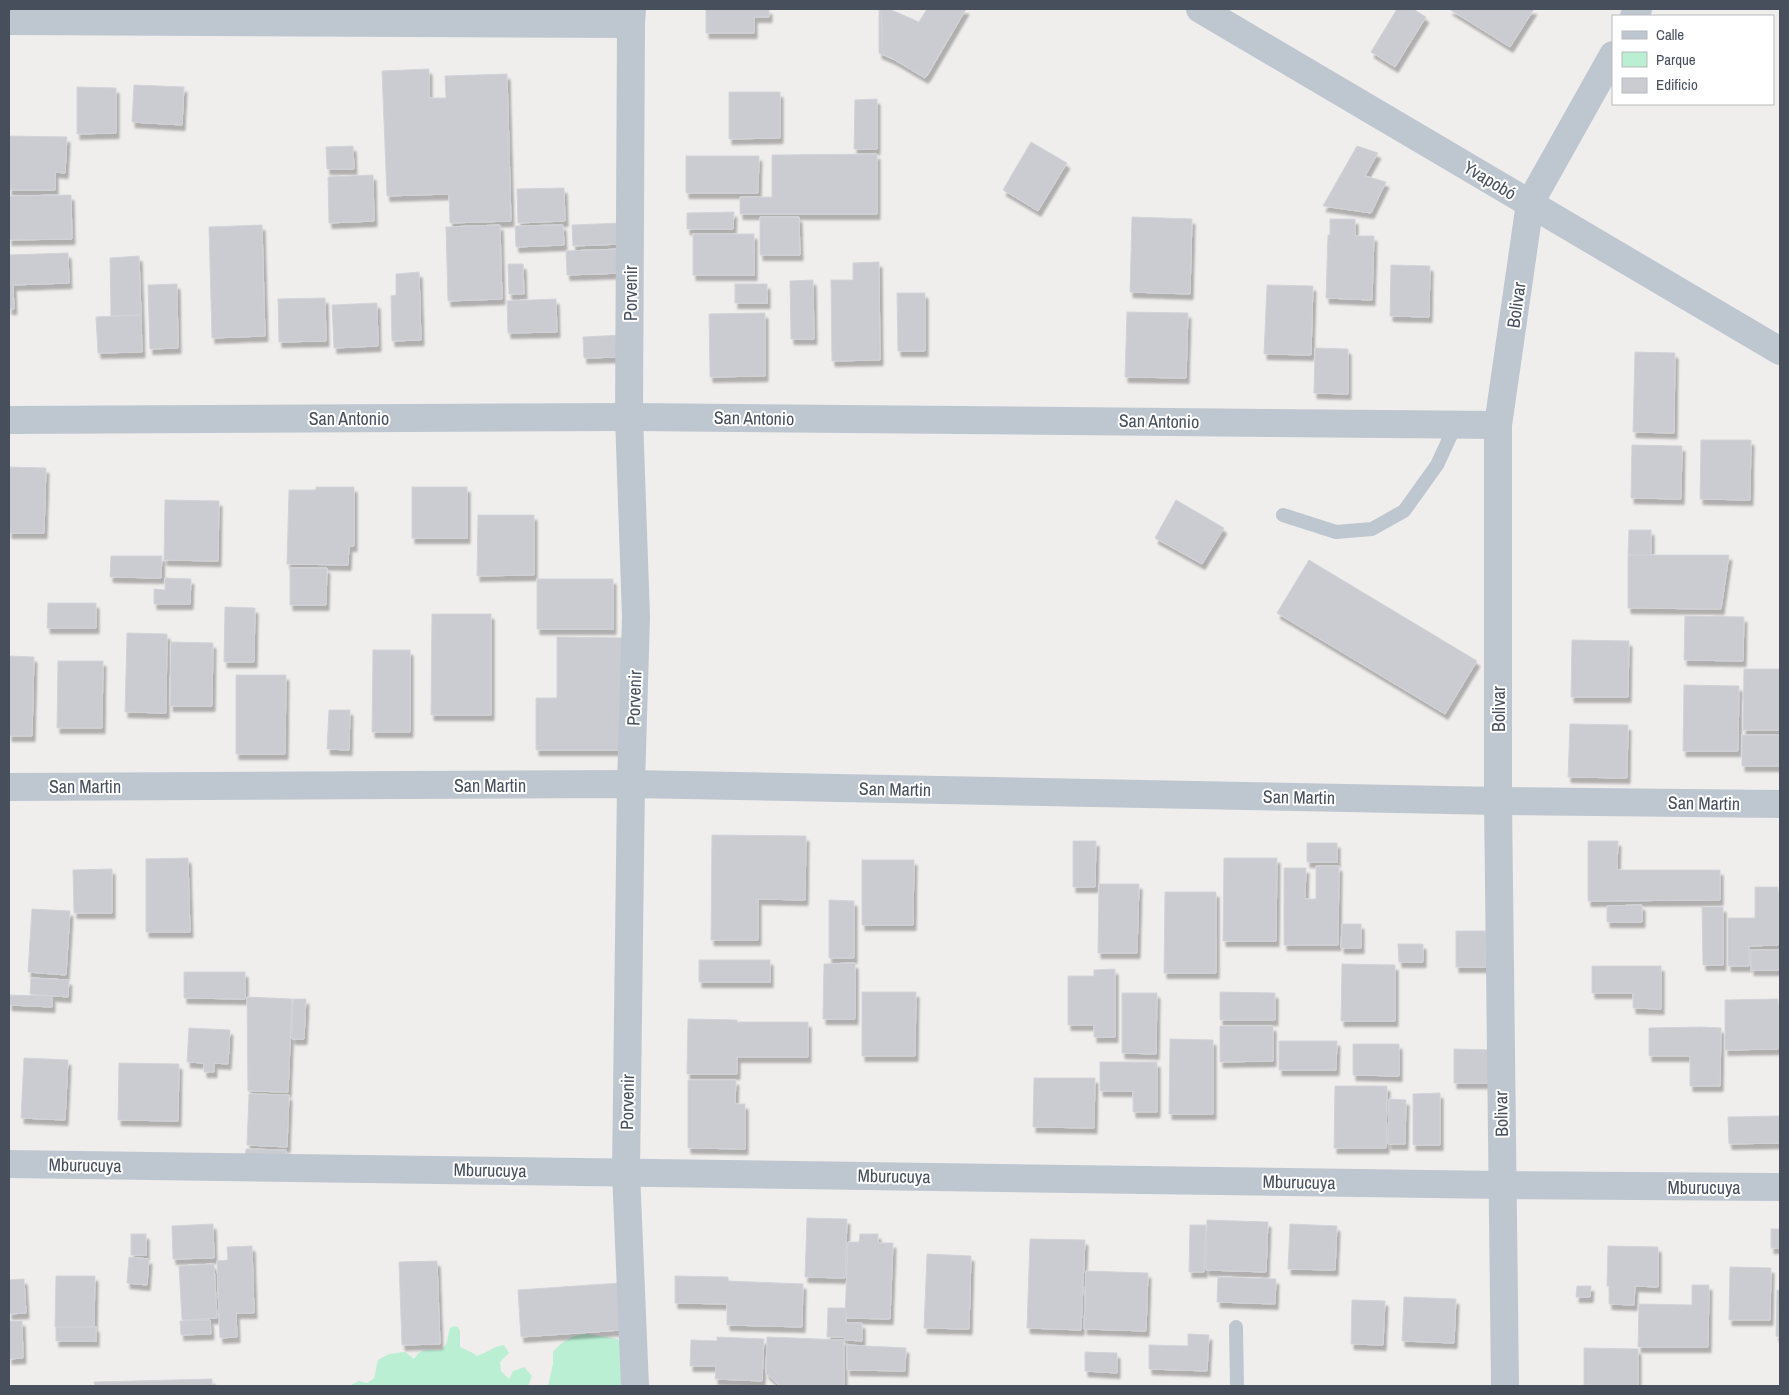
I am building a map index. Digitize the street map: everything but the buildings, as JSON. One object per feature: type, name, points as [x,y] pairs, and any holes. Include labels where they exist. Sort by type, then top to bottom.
[{"type":"street","name":"Yvapobó","points":[[1200,9],[1780,351]]},
{"type":"street","points":[[9,21],[631,17]]},
{"type":"street","name":"Porvenir","points":[[631,17],[629,417],[636,617],[631,784],[626,1172],[635,1386]]},
{"type":"street","name":"Bolivar","points":[[1505,1386],[1498,801],[1498,424],[1530,203],[1612,56]]},
{"type":"street","name":"San Antonio","points":[[9,420],[629,417],[1498,424]]},
{"type":"street","name":"San Martin","points":[[9,787],[631,784],[1498,801],[1780,804]]},
{"type":"street","name":"Mburucuya","points":[[9,1164],[1502,1185],[1780,1187]]},
{"type":"lane","points":[[1283,515],[1336,532],[1372,529],[1404,511],[1437,464],[1456,424]]},
{"type":"lane","points":[[1236,1327],[1237,1386]]},
{"type":"green space","points":[[458,1327],[460,1331],[460,1347],[476,1356],[504,1345],[509,1353],[500,1362],[501,1371],[509,1379],[513,1371],[524,1367],[532,1376],[528,1386],[349,1386],[359,1381],[367,1383],[374,1378],[378,1360],[389,1354],[405,1352],[414,1359],[422,1351],[441,1350],[447,1343],[450,1328]]},
{"type":"green space","points":[[588,1334],[618,1339],[625,1353],[633,1386],[548,1386],[553,1364],[553,1352],[568,1339]]}]
